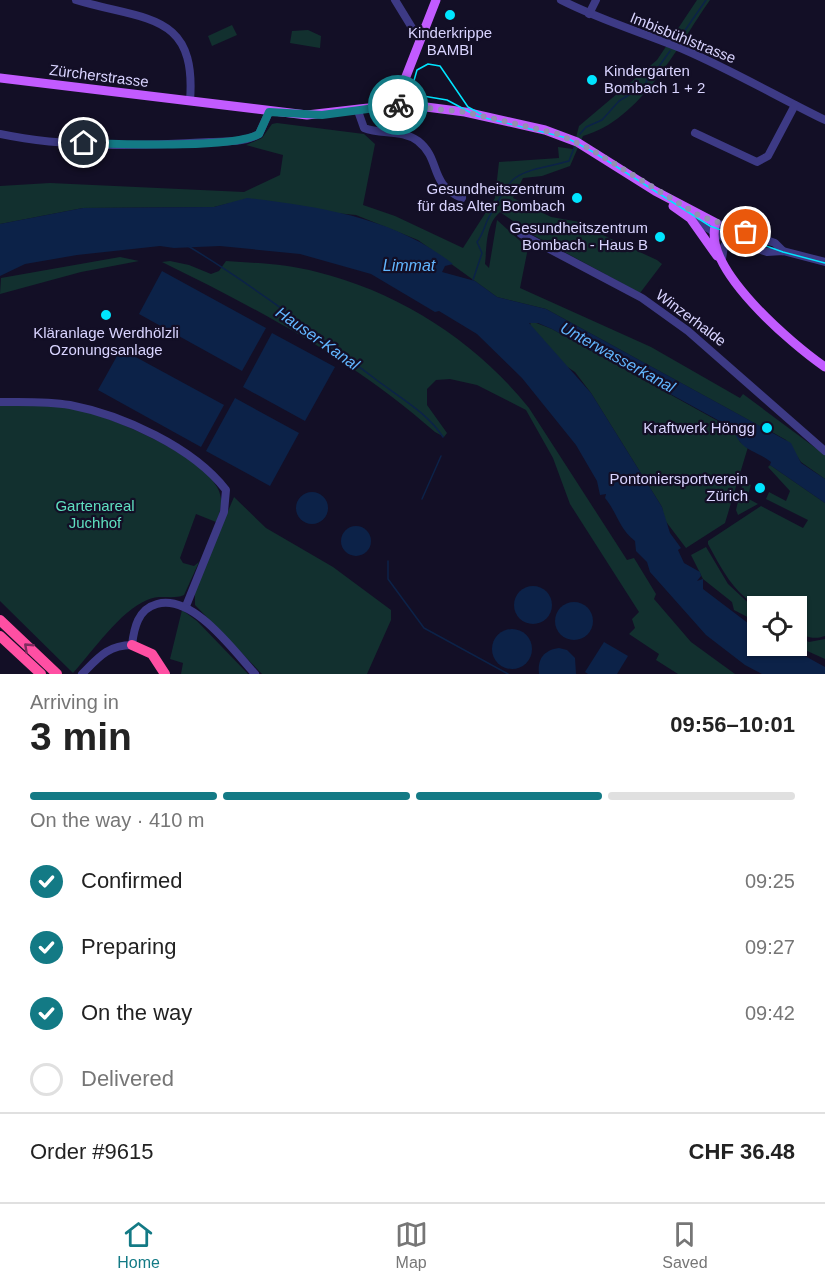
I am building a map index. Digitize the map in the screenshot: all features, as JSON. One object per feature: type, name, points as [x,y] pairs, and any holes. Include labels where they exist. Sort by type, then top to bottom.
[{"type":"highway","points":[[0,620],[57,674]]},
{"type":"highway","points":[[0,636],[40,674]]},
{"type":"highway","points":[[132,645],[151,660],[159,674]]},
{"type":"highway","points":[[132,645],[152,654],[165,674]]},
{"type":"main road","points":[[403,104],[405,79],[436,0]]},
{"type":"main road","name":"Zürcherstrasse","points":[[0,78],[269,112],[311,115],[403,104],[465,112],[558,134],[590,149],[656,191]]},
{"type":"main road","points":[[656,191],[690,218],[773,327],[825,367]]},
{"type":"main road","points":[[656,191],[715,227],[723,261]]},
{"type":"street","points":[[76,0],[159,23],[172,30],[188,54],[192,102]]},
{"type":"street","points":[[395,0],[414,31],[422,35]]},
{"type":"street","name":"Imbisbühlstrasse","points":[[561,0],[589,14],[687,51],[825,120]]},
{"type":"street","points":[[589,14],[596,0]]},
{"type":"street","points":[[695,133],[757,162],[768,156],[795,105]]},
{"type":"street","points":[[358,111],[364,128],[407,135],[417,141],[430,157],[441,185],[445,190],[462,198]]},
{"type":"street","points":[[0,134],[84,143],[159,145],[241,140],[259,134],[269,112]]},
{"type":"street","points":[[690,218],[775,243],[783,251]]},
{"type":"street","points":[[715,227],[732,240],[771,253],[783,251],[825,262]]},
{"type":"street","points":[[710,245],[715,227]]},
{"type":"street","name":"Winzerhalde","points":[[521,234],[618,285],[679,324],[722,358],[825,452]]},
{"type":"street","points":[[723,261],[724,246],[732,240]]},
{"type":"street","points":[[0,402],[60,404],[98,411],[167,443],[193,458],[217,479],[226,490],[224,512],[186,606]]},
{"type":"street","points":[[82,674],[106,650],[120,645],[132,645],[138,619],[144,610],[163,602],[186,606],[196,612],[255,674]]},
{"type":"green space","points":[[697,0],[710,0],[656,80],[640,98],[623,115],[583,136],[570,166],[542,176],[523,178],[513,198],[551,217],[580,222],[581,225],[657,260],[662,264],[640,293],[533,235],[500,212],[489,230],[485,264],[489,268],[497,220],[528,248],[520,288],[651,347],[740,398],[743,394],[825,455],[825,479],[801,462],[786,440],[772,432],[774,427],[764,422],[761,427],[546,309],[497,297],[418,240],[356,215],[230,203],[214,207],[83,208],[0,224],[0,186],[50,183],[244,192],[280,175],[283,155],[246,145],[262,138],[272,124],[277,123],[364,134],[375,144],[363,205],[395,216],[463,248],[495,198],[499,162],[559,158],[558,147],[573,149],[579,126],[657,60]]},
{"type":"green space","points":[[232,25],[237,35],[212,46],[208,36]]},
{"type":"green space","points":[[308,30],[321,36],[320,48],[290,43],[292,31]]},
{"type":"green space","points":[[120,257],[139,261],[81,272],[0,294],[1,278]]},
{"type":"green space","points":[[170,261],[189,265],[211,274],[219,271],[226,261],[260,263],[317,272],[378,293],[407,307],[460,341],[485,361],[529,408],[627,560],[634,558],[656,594],[654,599],[691,642],[735,674],[678,674],[656,660],[659,654],[629,634],[635,628],[632,619],[639,612],[570,504],[553,458],[526,410],[477,385],[450,379],[436,380],[427,389],[427,405],[447,433],[444,437],[371,381],[338,359],[270,318],[162,262]]},
{"type":"green space","points":[[531,321],[552,329],[736,431],[740,442],[748,447],[725,523],[686,548],[664,519],[662,507],[591,393],[575,372],[566,366],[530,326]]},
{"type":"green space","name":"Gartenareal Juchhof","points":[[0,405],[69,408],[112,420],[154,439],[193,462],[208,475],[217,487],[220,496],[220,509],[216,522],[196,514],[180,558],[183,563],[194,566],[199,562],[184,595],[152,598],[137,605],[107,632],[73,673],[0,601]]},
{"type":"green space","points":[[770,465],[825,503],[825,636],[817,638],[807,636],[807,596],[747,596],[747,599],[735,588],[708,544],[708,541],[761,506],[803,528],[808,520],[766,499],[769,492],[786,501],[790,491],[768,467]]},
{"type":"green space","points":[[743,481],[751,485],[747,498],[758,504],[738,515],[736,510]]},
{"type":"green space","points":[[234,497],[266,528],[333,567],[391,610],[391,620],[367,674],[262,674],[195,605],[195,589]]},
{"type":"green space","points":[[706,547],[728,584],[747,602],[747,617],[734,610],[732,602],[703,579],[691,555]]},
{"type":"green space","points":[[182,610],[197,621],[248,674],[181,674],[183,663],[170,659]]},
{"type":"green space","points":[[825,639],[825,659],[807,651],[807,641]]},
{"type":"water","name":"Limmat","points":[[247,198],[302,206],[355,217],[406,235],[453,264],[445,266],[442,272],[475,281],[497,297],[546,309],[791,443],[801,463],[825,479],[825,503],[770,465],[771,462],[744,446],[725,424],[552,329],[538,323],[529,323],[591,393],[662,507],[670,533],[681,548],[678,550],[684,563],[700,572],[701,576],[697,581],[703,579],[703,589],[747,622],[747,656],[805,656],[825,667],[825,674],[762,674],[745,665],[706,635],[650,572],[647,562],[636,551],[635,541],[625,531],[605,498],[606,494],[600,495],[597,481],[576,445],[522,378],[477,334],[371,274],[300,254],[220,246],[174,248],[160,246],[77,255],[25,264],[0,276],[0,224],[83,208],[214,207]]},
{"type":"water","points":[[162,271],[266,328],[242,371],[139,314]]},
{"type":"water","points":[[272,333],[335,367],[305,421],[243,387]]},
{"type":"water","points":[[121,349],[224,405],[201,447],[98,390]]},
{"type":"water","points":[[235,398],[299,433],[270,486],[206,451]]},
{"type":"water","points":[[312,492],[323,497],[328,508],[323,519],[312,524],[301,519],[296,508],[301,497]]},
{"type":"water","points":[[356,526],[367,530],[371,541],[367,552],[356,556],[345,552],[341,541],[345,530]]},
{"type":"water","points":[[533,586],[546,592],[552,605],[546,618],[533,624],[520,618],[514,605],[520,592]]},
{"type":"water","points":[[574,602],[581,603],[587,608],[592,614],[592,628],[587,634],[581,639],[574,640],[567,639],[561,634],[556,628],[555,621],[556,614],[561,608],[567,603]]},
{"type":"water","points":[[512,629],[526,635],[532,649],[526,663],[512,669],[498,663],[492,649],[498,635]]},
{"type":"water","points":[[604,642],[628,656],[617,674],[588,674],[585,672]]},
{"type":"water","points":[[559,648],[567,650],[575,658],[576,674],[539,674],[539,664],[543,656]]},
{"type":"waterway","points":[[677,42],[706,0]]},
{"type":"waterway","points":[[580,134],[586,127],[602,120],[619,101],[645,85],[650,73],[657,69],[670,51]]},
{"type":"waterway","points":[[473,280],[482,253],[477,242],[508,185],[515,178],[527,172],[569,161],[574,148]]},
{"type":"waterway","name":"Hauser-Kanal","points":[[188,246],[259,293],[411,405],[429,420],[443,437]]},
{"type":"waterway","name":"Hauser-Kanal","points":[[422,499],[441,456]]},
{"type":"waterway","name":"Hauser-Kanal","points":[[388,561],[388,579],[424,628],[508,674]]},
{"type":"tram line","points":[[481,114],[468,107],[440,66],[428,64],[417,70],[413,84],[423,96],[447,100],[477,116],[567,138],[595,153],[710,226],[783,252],[825,263]]},
{"type":"way so far","points":[[398,105],[465,112],[558,134],[590,149],[700,216],[746,232]]},
{"type":"place","name":"Kinderkrippe BAMBI","points":[[450,15]]},
{"type":"place","name":"Kindergarten Bombach 1 + 2","points":[[592,80]]},
{"type":"place","name":"Gesundheitszentrum für das Alter Bombach","points":[[577,198]]},
{"type":"place","name":"Gesundheitszentrum Bombach - Haus B","points":[[660,237]]},
{"type":"place","name":"Kläranlage Werdhölzli Ozonungsanlage","points":[[106,315]]},
{"type":"place","name":"Kraftwerk Höngg","points":[[767,428]]},
{"type":"place","name":"Pontoniersportverein Zürich","points":[[760,488]]},
{"type":"route","points":[[84,143],[159,145],[241,140],[259,134],[269,112],[322,115],[398,105]]},
{"type":"water label","name":"Unterwasserkanal","points":[[618,357]]}]
